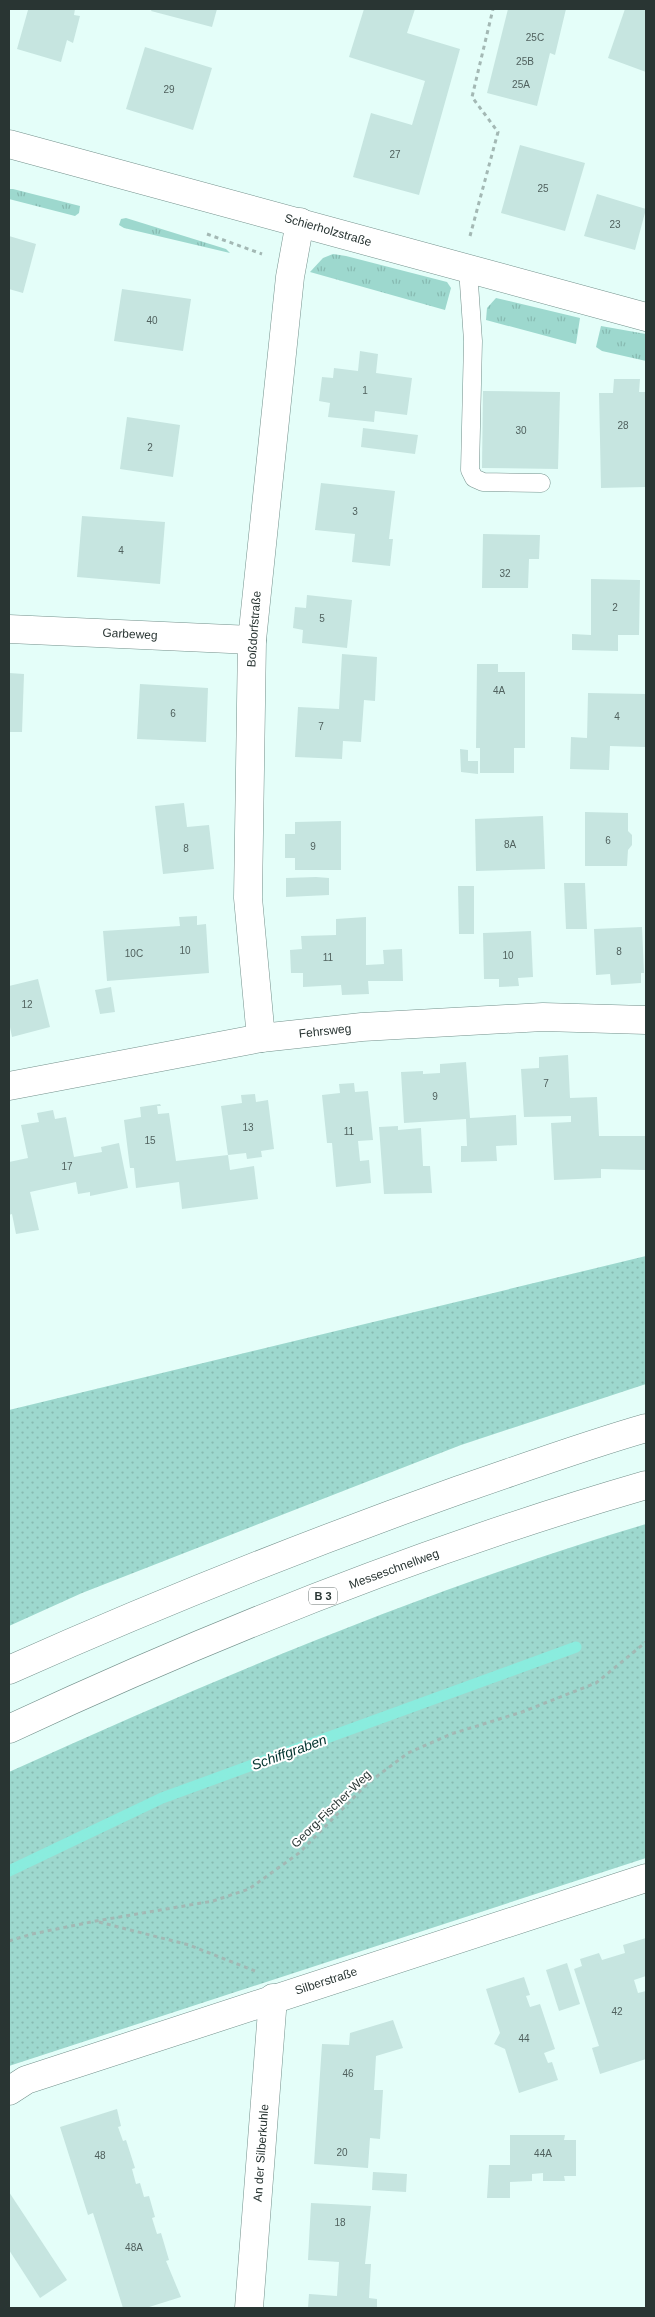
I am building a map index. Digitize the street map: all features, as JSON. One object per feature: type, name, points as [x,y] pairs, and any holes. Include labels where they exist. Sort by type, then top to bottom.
[{"type":"main road","name":"Schierholzstraße","points":[[9,144],[646,318]]},
{"type":"main road","name":"Boßdorfstraße","points":[[261,1038],[248,898],[252,640],[290,277],[300,222]]},
{"type":"main road","name":"Garbeweg","points":[[9,629],[252,640]]},
{"type":"main road","name":"Fehrsweg","points":[[9,1086],[261,1038],[362,1027],[543,1017],[646,1020]]},
{"type":"main road","points":[[9,1670],[199,1589],[383,1517],[598,1442],[646,1428]]},
{"type":"main road","name":"Messeschnellweg","points":[[9,1729],[223,1635],[410,1562],[646,1484]]},
{"type":"main road","name":"Silberstraße","points":[[9,2091],[26,2080],[646,1878]]},
{"type":"main road","name":"An der Silberkuhle","points":[[249,2308],[273,1998]]},
{"type":"lane","points":[[468,269],[473,341],[470,470],[474,478],[483,482],[541,483]]},
{"type":"path","points":[[470,241],[498,132],[472,97],[493,9]]},
{"type":"path","name":"Georg-Fischer-Weg","points":[[9,1941],[32,1934],[96,1921],[213,1901],[249,1889],[299,1853],[368,1783],[408,1753],[451,1734],[522,1712],[596,1683],[646,1642]]},
{"type":"path","points":[[96,1921],[189,1946],[271,1977],[273,1998]]},
{"type":"green space","points":[[9,189],[80,206],[79,213],[75,216],[9,199]]},
{"type":"green space","points":[[126,218],[226,249],[230,253],[124,228],[119,225],[121,219]]},
{"type":"green space","points":[[333,254],[447,282],[451,288],[445,310],[310,272],[323,258]]},
{"type":"green space","points":[[496,298],[580,318],[576,344],[486,320],[487,308]]},
{"type":"green space","points":[[601,326],[646,334],[646,361],[602,351],[596,347]]},
{"type":"green space","points":[[646,1256],[646,1384],[461,1445],[82,1593],[9,1626],[9,1410]]},
{"type":"green space","points":[[646,1524],[646,1858],[9,2066],[9,1772],[244,1669],[323,1637],[484,1577]]},
{"type":"building","points":[[24,9],[75,9],[74,15],[80,16],[73,43],[67,40],[61,62],[17,49],[28,10]]},
{"type":"building","points":[[152,9],[217,9],[212,27],[151,11]]},
{"type":"building","points":[[364,9],[415,9],[407,33],[460,49],[419,195],[353,177],[371,113],[412,125],[425,81],[349,57]]},
{"type":"building","points":[[508,9],[566,9],[555,55],[550,53],[537,106],[487,93]]},
{"type":"building","points":[[625,9],[646,9],[646,72],[608,58]]},
{"type":"building","points":[[145,47],[212,68],[193,130],[126,109]]},
{"type":"building","points":[[520,145],[585,163],[565,231],[501,213]]},
{"type":"building","points":[[597,194],[646,209],[635,250],[584,236]]},
{"type":"building","points":[[9,236],[36,244],[23,293],[9,289]]},
{"type":"building","points":[[122,289],[191,299],[183,351],[114,341]]},
{"type":"building","points":[[360,351],[378,354],[376,373],[412,378],[407,415],[375,411],[374,422],[328,417],[330,403],[319,401],[322,377],[333,378],[334,368],[358,371]]},
{"type":"building","points":[[614,379],[640,379],[639,392],[646,392],[646,487],[601,488],[599,393],[613,393]]},
{"type":"building","points":[[483,391],[560,392],[558,469],[482,468]]},
{"type":"building","points":[[127,417],[180,425],[173,477],[120,469]]},
{"type":"building","points":[[363,428],[418,435],[415,454],[361,447]]},
{"type":"building","points":[[321,483],[395,491],[389,539],[393,539],[390,566],[352,562],[355,534],[315,530]]},
{"type":"building","points":[[82,516],[165,522],[160,584],[77,577]]},
{"type":"building","points":[[483,534],[540,535],[539,559],[529,559],[528,588],[482,588]]},
{"type":"building","points":[[591,579],[640,580],[639,635],[618,635],[618,651],[572,650],[572,634],[591,635]]},
{"type":"building","points":[[307,595],[352,600],[347,648],[302,643],[303,630],[293,628],[295,607],[306,608]]},
{"type":"building","points":[[342,654],[377,657],[375,701],[364,700],[361,742],[343,741],[342,759],[295,757],[298,707],[339,709]]},
{"type":"building","points":[[477,664],[498,664],[498,672],[525,672],[525,748],[514,748],[514,773],[480,773],[480,748],[476,748]]},
{"type":"building","points":[[9,673],[24,674],[22,732],[9,732]]},
{"type":"building","points":[[140,684],[208,688],[206,742],[137,739]]},
{"type":"building","points":[[588,693],[646,694],[646,747],[610,746],[609,770],[570,769],[571,737],[587,738]]},
{"type":"building","points":[[460,749],[468,750],[468,761],[478,761],[478,774],[461,772]]},
{"type":"building","points":[[184,803],[187,827],[209,825],[214,869],[163,874],[155,806]]},
{"type":"building","points":[[585,812],[628,813],[628,831],[632,835],[632,845],[628,850],[627,866],[585,866]]},
{"type":"building","points":[[543,816],[545,869],[476,871],[475,819]]},
{"type":"building","points":[[341,821],[341,870],[295,870],[295,858],[285,858],[285,834],[295,834],[295,822]]},
{"type":"building","points":[[286,878],[329,878],[329,895],[286,897]]},
{"type":"building","points":[[564,883],[585,883],[587,929],[566,929]]},
{"type":"building","points":[[458,886],[474,886],[474,934],[459,934]]},
{"type":"building","points":[[197,916],[197,925],[206,924],[209,973],[107,981],[103,931],[180,926],[179,917]]},
{"type":"building","points":[[366,917],[366,965],[384,964],[383,950],[402,949],[403,981],[368,981],[369,994],[342,995],[341,985],[303,987],[303,973],[291,973],[290,950],[302,949],[301,936],[336,935],[336,919]]},
{"type":"building","points":[[642,927],[644,973],[641,973],[641,983],[611,985],[610,974],[596,975],[594,929]]},
{"type":"building","points":[[531,931],[533,977],[518,978],[519,986],[499,987],[499,979],[484,979],[483,933]]},
{"type":"building","points":[[38,979],[50,1027],[12,1037],[9,1022],[9,986]]},
{"type":"building","points":[[111,987],[115,1012],[100,1014],[95,990]]},
{"type":"building","points":[[568,1055],[570,1098],[597,1097],[599,1136],[646,1136],[646,1170],[601,1169],[601,1178],[554,1180],[551,1123],[571,1122],[571,1116],[524,1117],[521,1069],[539,1068],[539,1057]]},
{"type":"building","points":[[466,1062],[470,1118],[516,1115],[517,1145],[496,1146],[497,1161],[461,1162],[461,1146],[467,1146],[466,1119],[404,1123],[401,1072],[423,1071],[423,1074],[440,1073],[440,1064]]},
{"type":"building","points":[[354,1083],[355,1092],[368,1091],[373,1140],[358,1141],[360,1161],[369,1160],[371,1183],[336,1187],[332,1143],[327,1143],[322,1095],[340,1093],[339,1084]]},
{"type":"building","points":[[255,1094],[256,1102],[268,1100],[274,1149],[261,1151],[262,1157],[247,1159],[246,1153],[228,1155],[221,1106],[242,1103],[241,1095]]},
{"type":"building","points":[[160,1104],[161,1106],[157,1106],[158,1114],[169,1113],[176,1161],[228,1155],[230,1170],[254,1166],[258,1199],[182,1209],[179,1182],[136,1188],[134,1168],[130,1168],[124,1120],[141,1117],[140,1107]]},
{"type":"building","points":[[53,1110],[55,1119],[66,1117],[74,1157],[102,1152],[101,1147],[119,1143],[128,1188],[90,1196],[90,1192],[78,1194],[76,1182],[30,1192],[39,1230],[16,1234],[12,1214],[9,1215],[9,1162],[28,1158],[21,1125],[39,1122],[37,1113]]},
{"type":"building","points":[[398,1126],[398,1130],[421,1128],[423,1166],[430,1166],[432,1193],[384,1194],[379,1127]]},
{"type":"building","points":[[646,1938],[646,1976],[634,1980],[638,1993],[646,1991],[646,2059],[600,2074],[592,2048],[599,2046],[574,1969],[582,1966],[580,1959],[599,1953],[602,1960],[625,1953],[623,1945]]},
{"type":"building","points":[[567,1963],[580,2004],[559,2011],[546,1970]]},
{"type":"building","points":[[524,1977],[530,1995],[526,1996],[530,2007],[540,2004],[555,2049],[544,2053],[548,2063],[552,2062],[558,2080],[519,2093],[505,2049],[494,2044],[500,2033],[486,1989]]},
{"type":"building","points":[[393,2020],[403,2048],[376,2056],[374,2090],[383,2090],[380,2139],[370,2138],[368,2168],[314,2164],[322,2044],[349,2045],[350,2033]]},
{"type":"building","points":[[117,2109],[121,2126],[118,2127],[123,2141],[126,2140],[135,2168],[132,2169],[136,2184],[140,2183],[144,2197],[149,2196],[155,2217],[152,2218],[157,2234],[161,2233],[169,2260],[166,2261],[181,2297],[146,2308],[123,2308],[93,2213],[88,2215],[60,2127]]},
{"type":"building","points":[[510,2135],[565,2135],[564,2140],[576,2140],[576,2176],[564,2176],[565,2181],[543,2181],[543,2173],[532,2174],[532,2181],[510,2182],[510,2198],[487,2198],[489,2165],[510,2165]]},
{"type":"building","points":[[373,2172],[407,2174],[406,2192],[372,2190]]},
{"type":"building","points":[[9,2192],[67,2280],[40,2298],[9,2250]]},
{"type":"building","points":[[311,2203],[371,2206],[365,2264],[371,2264],[369,2298],[377,2299],[377,2308],[308,2308],[309,2294],[337,2296],[339,2262],[308,2260]]},
{"type":"waterway","name":"Schiffgraben","points":[[9,1871],[162,1798],[576,1647]]}]
